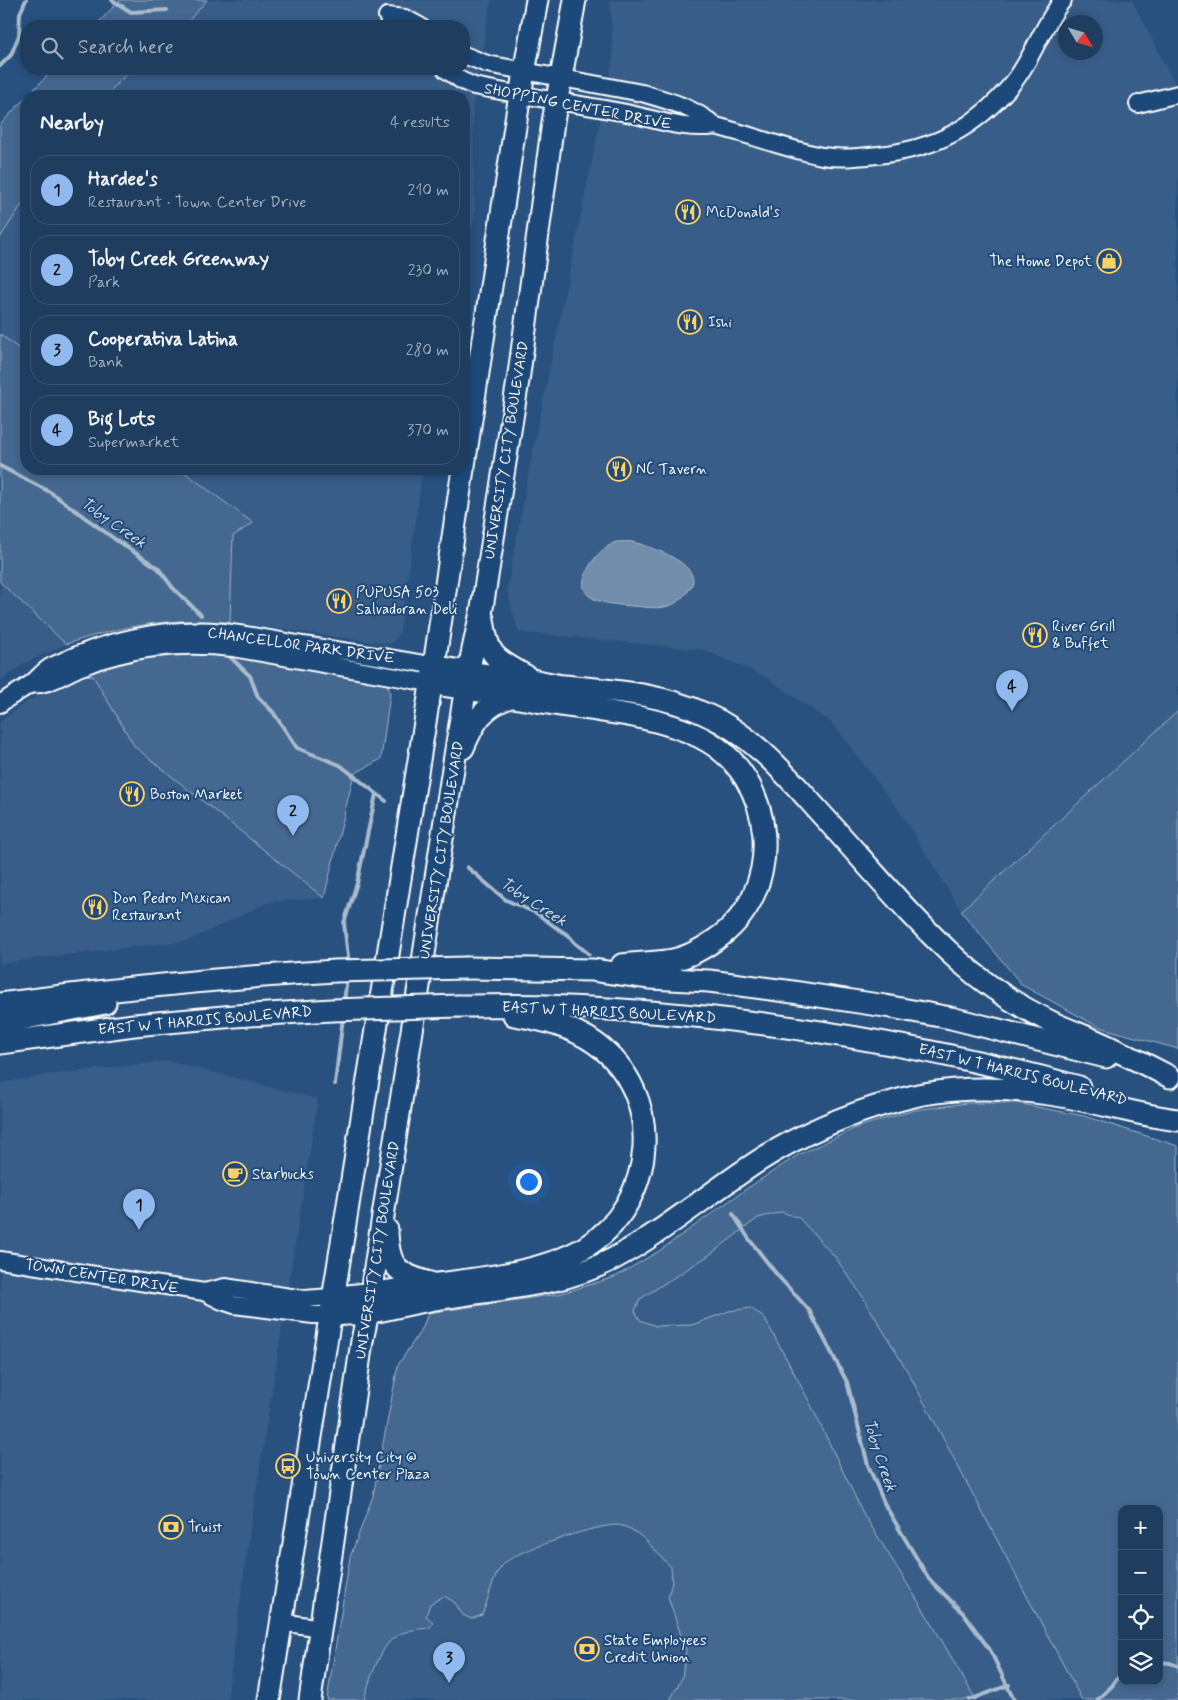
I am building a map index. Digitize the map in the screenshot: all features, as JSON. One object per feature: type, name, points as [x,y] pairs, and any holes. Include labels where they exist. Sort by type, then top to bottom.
[{"type":"main road","points":[[470,427],[520,94],[537,0]]},
{"type":"main road","name":"UNIVERSITY CITY BOULEVARD","points":[[310,1700],[362,1341],[467,681],[482,608],[519,374],[557,101],[575,0]]},
{"type":"main road","points":[[269,1700],[463,475]]},
{"type":"main road","points":[[482,608],[487,644],[492,654],[500,661],[532,680]]},
{"type":"main road","points":[[432,674],[467,681],[510,697],[650,720],[700,737],[717,748],[739,768],[754,795],[764,826],[765,846],[761,876],[750,904],[739,918],[724,933],[698,951],[669,961],[627,964],[592,970]]},
{"type":"main road","points":[[467,681],[532,680],[562,686],[622,691],[657,697],[686,706],[719,721],[771,759],[909,911],[946,949],[977,976],[1005,996],[1051,1022],[1174,1078]]},
{"type":"main road","points":[[454,768],[468,736],[480,716],[496,702],[510,697]]},
{"type":"main road","points":[[0,1004],[69,994],[217,980],[335,972],[467,968],[592,970],[650,978],[709,981],[885,1006],[969,1022],[1091,1053],[1174,1078]]},
{"type":"main road","points":[[0,1023],[87,1007],[131,997],[166,986]]},
{"type":"main road","points":[[369,1304],[435,1285],[483,1278],[560,1260],[582,1249],[607,1230],[621,1213],[638,1181],[644,1154],[643,1124],[636,1092],[619,1066],[597,1044],[567,1028],[551,1023],[459,1006]]},
{"type":"main road","name":"EAST W T HARRIS BOULEVARD","points":[[0,1043],[134,1025],[332,1010],[459,1006],[545,1006],[644,1012],[742,1020],[914,1048],[1008,1068],[1154,1107],[1178,1118]]},
{"type":"main road","points":[[331,1306],[441,1298],[525,1287],[570,1277],[589,1270],[634,1247],[760,1160],[796,1140],[860,1111],[922,1094],[961,1090],[1009,1090],[1041,1093],[1086,1101],[1148,1116],[1178,1118]]},
{"type":"main road","points":[[386,1194],[387,1247],[390,1257],[403,1274],[435,1285]]},
{"type":"street","name":"SHOPPING CENTER DRIVE","points":[[470,58],[479,62],[642,93],[681,105],[696,112],[716,126],[796,149],[836,158],[884,154],[930,145],[962,129],[1001,97],[1025,65],[1055,10],[1063,0]]},
{"type":"street","points":[[389,20],[387,16],[409,20]]},
{"type":"street","name":"SHOPPING CENTER DRIVE","points":[[455,75],[469,84],[634,115],[682,127],[704,128],[716,126]]},
{"type":"street","points":[[1138,104],[1178,94]]},
{"type":"street","name":"CHANCELLOR PARK DRIVE","points":[[0,704],[30,684],[42,684],[81,667],[119,654],[152,648],[201,645],[234,648],[432,674]]},
{"type":"street","name":"TOWN CENTER DRIVE","points":[[0,1260],[204,1292],[234,1305],[313,1315],[331,1306]]},
{"type":"street","points":[[280,1622],[321,1628]]},
{"type":"shaded area","points":[[120,0],[491,0],[473,105],[475,216],[470,236],[470,90],[33,90],[48,75],[470,75],[470,20],[101,20]]},
{"type":"shaded area","points":[[120,0],[207,0],[189,20],[101,20]]},
{"type":"shaded area","points":[[610,0],[1132,0],[1174,82],[1178,95],[1178,711],[961,911],[903,816],[832,723],[766,677],[704,650],[518,632],[507,589],[533,450],[613,58]]},
{"type":"shaded area","points":[[48,75],[126,75],[111,90],[33,90]]},
{"type":"shaded area","points":[[20,103],[20,372],[0,357],[0,125]]},
{"type":"shaded area","points":[[20,103],[20,207],[0,238],[0,125]]},
{"type":"shaded area","points":[[0,334],[20,349],[20,475],[188,475],[253,523],[233,536],[230,622],[164,622],[108,632],[66,644],[0,582]]},
{"type":"shaded area","points":[[153,475],[422,475],[400,632],[394,642],[389,644],[230,622],[233,536]]},
{"type":"shaded area","points":[[616,542],[639,544],[658,550],[678,561],[691,574],[693,581],[691,587],[677,602],[667,607],[649,608],[612,604],[594,599],[587,594],[584,588],[584,579],[597,555]]},
{"type":"shaded area","points":[[0,582],[66,644],[25,663],[0,681]]},
{"type":"shaded area","points":[[198,654],[233,656],[378,678],[388,686],[390,694],[381,759],[354,774],[324,898],[135,747],[93,676],[82,674],[139,659]]},
{"type":"shaded area","points":[[82,674],[93,675],[135,747],[324,898],[269,902],[188,941],[0,964],[0,722],[28,701]]},
{"type":"shaded area","points":[[1178,711],[1178,1049],[1099,1027],[1022,985],[961,911]]},
{"type":"shaded area","points":[[168,1061],[318,1099],[250,1530],[227,1700],[0,1700],[0,1083],[47,1075]]},
{"type":"shaded area","points":[[967,1103],[1016,1103],[1084,1116],[1178,1146],[1178,1700],[1082,1700],[909,1374],[863,1297],[835,1257],[799,1218],[782,1212],[758,1218],[708,1256],[640,1299],[635,1311],[640,1320],[656,1326],[692,1325],[729,1311],[751,1308],[765,1319],[807,1397],[863,1513],[931,1622],[976,1700],[670,1700],[682,1678],[686,1650],[668,1597],[672,1582],[671,1567],[638,1534],[631,1529],[615,1525],[588,1530],[556,1540],[508,1560],[495,1577],[482,1615],[471,1619],[463,1615],[454,1602],[444,1596],[430,1604],[426,1616],[433,1622],[430,1628],[407,1631],[390,1641],[380,1656],[364,1700],[327,1700],[350,1557],[373,1496],[398,1365],[423,1327],[428,1313],[559,1294],[615,1277],[659,1251],[749,1187],[798,1155],[858,1127],[915,1110]]},
{"type":"shaded area","points":[[984,1114],[1178,1148],[1178,1700],[338,1700],[407,1365]]},
{"type":"waterway","points":[[0,66],[11,55],[19,35],[20,13],[26,0]]},
{"type":"waterway","points":[[112,0],[131,12],[167,10]]},
{"type":"waterway","name":"Toby Creek","points":[[0,466],[50,492],[158,568],[173,588],[201,615]]},
{"type":"waterway","name":"Toby Creek","points":[[226,653],[250,676],[258,697],[273,712],[297,748],[340,765],[386,801]]},
{"type":"waterway","points":[[349,965],[344,923],[357,883],[376,794]]},
{"type":"waterway","name":"Toby Creek","points":[[467,867],[506,900],[536,913],[569,936],[589,954]]},
{"type":"waterway","points":[[344,1002],[347,977]]},
{"type":"waterway","points":[[335,1084],[343,1017]]},
{"type":"waterway","name":"Toby Creek","points":[[733,1214],[749,1239],[778,1276],[809,1310],[847,1382],[868,1465],[885,1505],[929,1579],[963,1613],[990,1650],[1014,1700]]},
{"type":"waterway","points":[[1163,1662],[1178,1666]]},
{"type":"waterway","points":[[1097,1700],[1118,1678]]},
{"type":"waterway","points":[[969,1700],[1009,1685]]},
{"type":"place","name":"McDonald's","points":[[688,212]]},
{"type":"place","name":"The Home Depot","points":[[1109,261]]},
{"type":"place","name":"Ishi","points":[[690,322]]},
{"type":"place","name":"NC Tavern","points":[[619,469]]},
{"type":"place","name":"PUPUSA 503 Salvadoran Deli","points":[[339,601]]},
{"type":"place","name":"River Grill & Buffet","points":[[1035,635]]},
{"type":"place","name":"Big Lots","points":[[1012,711]]},
{"type":"place","name":"Boston Market","points":[[132,794]]},
{"type":"place","name":"Toby Creek Greenway","points":[[293,836]]},
{"type":"place","name":"Don Pedro Mexican Restaurant","points":[[95,907]]},
{"type":"place","name":"Starbucks","points":[[235,1174]]},
{"type":"place","name":"Hardee's","points":[[139,1230]]},
{"type":"place","name":"University City @ Town Center Plaza","points":[[288,1466]]},
{"type":"place","name":"Truist","points":[[171,1527]]},
{"type":"place","name":"State Employees Credit Union","points":[[587,1649]]},
{"type":"place","name":"Cooperativa Latina","points":[[449,1683]]}]
